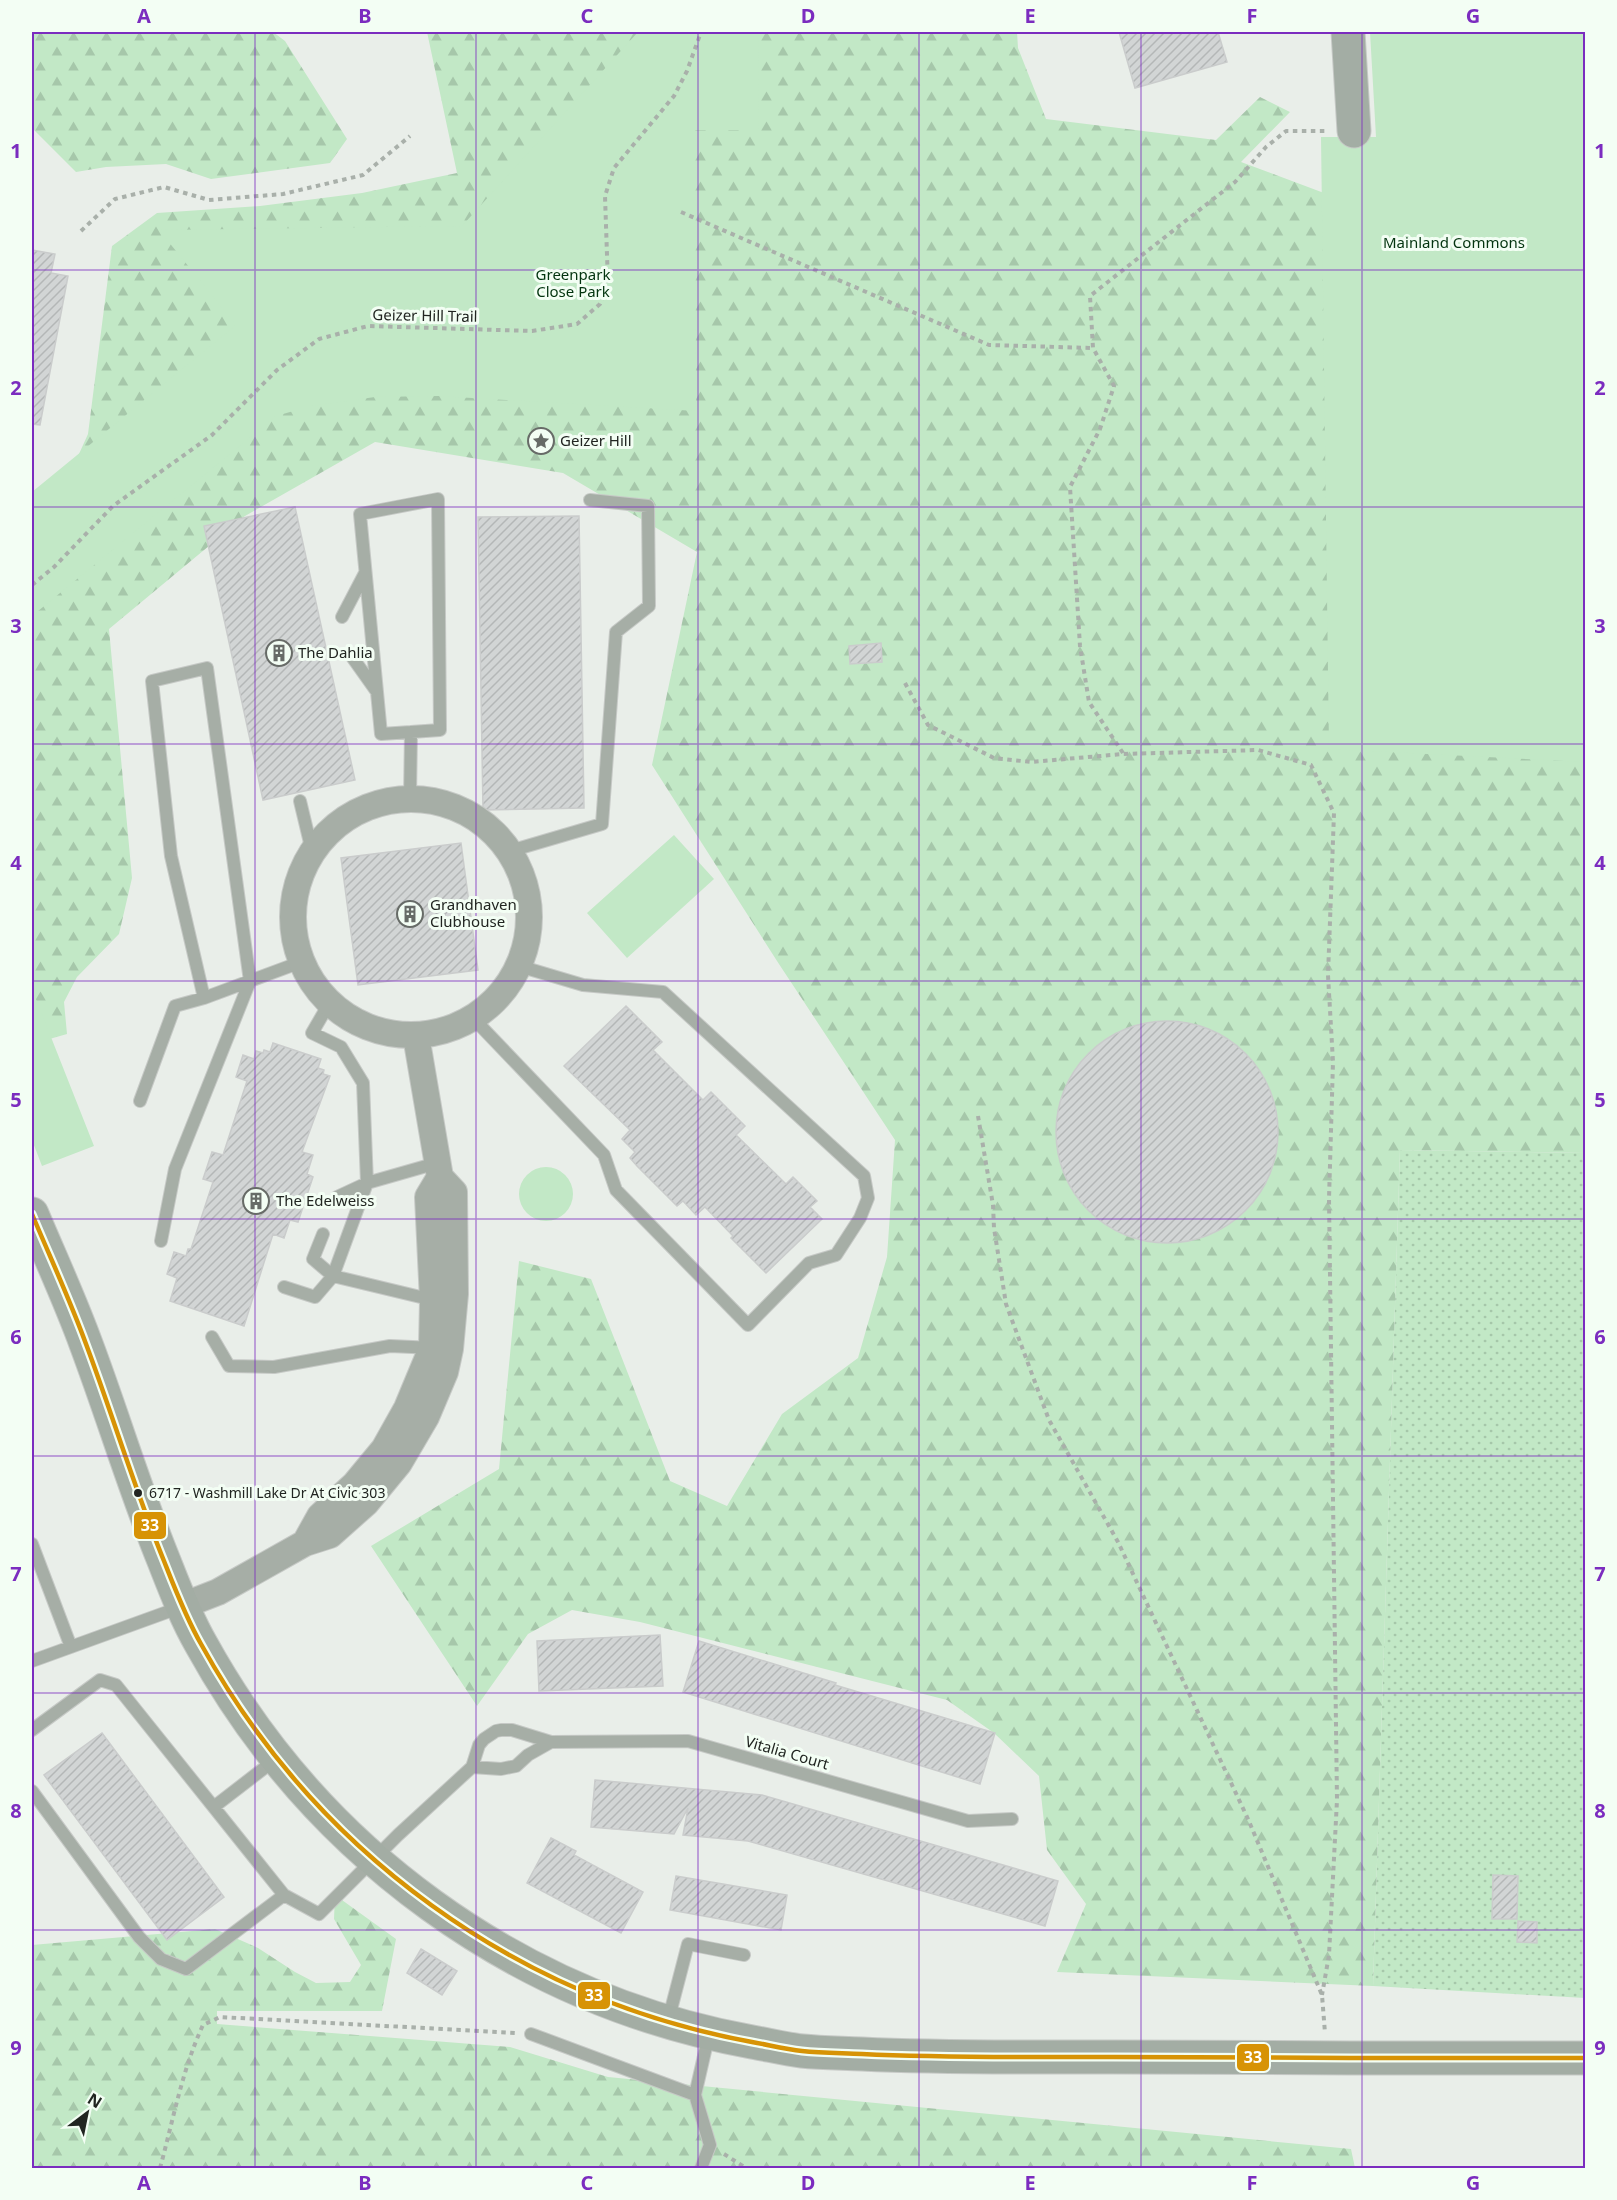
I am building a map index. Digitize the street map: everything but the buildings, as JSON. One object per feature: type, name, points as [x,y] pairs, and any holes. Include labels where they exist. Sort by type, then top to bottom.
[{"type":"street","points":[[1348,32],[1354,131]]},
{"type":"street","points":[[410,798],[448,804],[483,822],[510,851],[527,887],[530,927],[519,966],[497,999],[465,1023],[416,1036],[387,1033],[351,1019],[322,995],[301,962],[292,924],[296,886],[312,851],[338,823],[372,804],[410,798]]},
{"type":"street","points":[[182,1606],[218,1592],[305,1543],[320,1516],[355,1484],[384,1449],[441,1348],[455,1294],[454,1192],[438,1170],[416,1036]]},
{"type":"street","points":[[438,1170],[428,1197],[433,1300],[441,1348]]},
{"type":"street","points":[[32,1214],[85,1341],[150,1526],[182,1606],[201,1644],[240,1708],[277,1759],[322,1810],[373,1859],[450,1920],[516,1959],[580,1992],[634,2013],[709,2034],[800,2050],[914,2056],[1586,2058]]},
{"type":"lane","points":[[438,499],[440,730],[381,734],[366,572],[360,514],[438,499]]},
{"type":"lane","points":[[510,851],[602,824],[616,632],[649,606],[648,506],[591,500]]},
{"type":"lane","points":[[342,617],[366,572]]},
{"type":"lane","points":[[350,654],[377,693]]},
{"type":"lane","points":[[161,1241],[175,1169],[250,981],[207,668],[152,681],[171,856],[204,998]]},
{"type":"lane","points":[[410,798],[411,732]]},
{"type":"lane","points":[[300,801],[312,851]]},
{"type":"lane","points":[[140,1101],[176,1006],[301,962]]},
{"type":"lane","points":[[472,1017],[604,1155],[616,1190],[748,1325],[809,1263],[836,1255],[860,1218],[868,1198],[864,1176],[663,992],[583,985],[519,966]]},
{"type":"lane","points":[[284,1287],[315,1297],[333,1276],[367,1183],[363,1083],[340,1047],[312,1033],[330,1002]]},
{"type":"lane","points":[[337,1197],[367,1183],[438,1170]]},
{"type":"lane","points":[[322,1233],[313,1259],[333,1276],[433,1300]]},
{"type":"lane","points":[[212,1337],[229,1366],[274,1367],[390,1346],[441,1348]]},
{"type":"lane","points":[[32,1544],[71,1647]]},
{"type":"lane","points":[[32,1660],[182,1606]]},
{"type":"lane","points":[[32,1730],[100,1680],[116,1685],[284,1895],[186,1969],[160,1959],[140,1937],[32,1791]]},
{"type":"lane","name":"Vitalia Court","points":[[284,1895],[319,1914],[373,1859],[472,1767],[479,1745],[496,1731],[512,1730],[551,1742],[688,1740],[968,1821],[1012,1819]]},
{"type":"lane","points":[[472,1767],[501,1769],[516,1766],[528,1755],[551,1742]]},
{"type":"lane","points":[[215,1806],[277,1759]]},
{"type":"lane","points":[[668,2022],[688,1944],[744,1955]]},
{"type":"lane","points":[[531,2034],[695,2094]]},
{"type":"lane","points":[[701,2169],[710,2145],[695,2094],[709,2034]]},
{"type":"path","name":"Geizer Hill Trail","points":[[32,585],[54,567],[113,506],[212,435],[277,370],[319,339],[368,326],[532,331],[577,324],[600,304],[608,285],[605,196],[614,168],[674,96],[687,72],[701,32]]},
{"type":"path","points":[[1123,754],[1089,702],[1080,646],[1070,487],[1100,429],[1114,386],[1093,348],[1090,296],[1235,182],[1266,147],[1286,131],[1354,131]]},
{"type":"path","points":[[81,231],[115,199],[164,187],[209,200],[283,194],[363,175],[410,136]]},
{"type":"path","points":[[681,212],[989,345],[1093,348]]},
{"type":"path","points":[[904,682],[928,725],[994,758],[1031,762],[1123,754],[1258,750],[1311,765],[1334,813],[1328,975],[1334,1062],[1329,1199],[1337,1800],[1329,1954],[1322,1995],[1329,2059]]},
{"type":"path","points":[[978,1116],[1006,1304],[1049,1420],[1118,1542],[1248,1819],[1322,1995]]},
{"type":"path","points":[[160,2169],[190,2057],[199,2034],[203,2025],[220,2017],[531,2034]]},
{"type":"path","points":[[710,2145],[746,2169]]},
{"type":"green space","points":[[32,32],[273,32],[285,41],[347,139],[330,163],[211,179],[166,164],[106,167],[76,172],[32,128]]},
{"type":"green space","points":[[427,32],[1017,32],[1018,48],[1046,119],[1216,140],[1260,97],[1290,112],[1241,162],[1364,208],[1585,32],[1585,1153],[1400,1150],[1373,1986],[1057,1972],[1086,1904],[1047,1850],[1039,1776],[994,1733],[947,1700],[640,1622],[572,1610],[528,1634],[477,1706],[371,1546],[499,1469],[519,1261],[591,1279],[670,1481],[727,1506],[782,1414],[858,1358],[887,1257],[895,1140],[652,765],[697,552],[563,473],[375,442],[245,516],[109,629],[132,878],[119,934],[77,977],[64,1002],[67,1034],[32,1044],[32,515],[65,485],[88,434],[112,246],[157,213],[260,206],[362,193],[457,173]]},
{"type":"green space","name":"Greenpark Close Park","points":[[638,32],[758,32],[759,130],[695,130],[696,411],[438,396],[375,397],[311,406],[276,416],[32,616],[32,492],[236,325],[159,230],[462,226]]},
{"type":"green space","name":"Mainland Commons","points":[[1370,32],[1585,32],[1585,762],[1329,749],[1321,137],[1376,137]]},
{"type":"green space","points":[[674,835],[714,879],[627,958],[587,913]]},
{"type":"green space","points":[[32,989],[94,1146],[42,1166],[32,1140]]},
{"type":"green space","points":[[1400,1150],[1585,1153],[1585,1998],[1373,1986]]},
{"type":"green space","points":[[541,1167],[551,1167],[561,1171],[569,1179],[573,1194],[569,1209],[561,1217],[551,1221],[541,1221],[531,1217],[523,1209],[519,1199],[519,1189],[523,1179],[531,1171]]},
{"type":"green space","points":[[335,1895],[396,1939],[382,2011],[217,2011],[217,2024],[510,2047],[608,2077],[1351,2149],[1355,2168],[32,2168],[32,1945],[215,1929],[258,1948],[316,1983],[350,1982],[361,1965],[334,1919]]},
{"type":"transit line","name":"33","points":[[32,1214],[80,1328],[143,1507],[181,1603],[201,1644],[248,1719],[303,1788],[364,1850],[432,1905],[505,1952],[583,1991],[666,2021],[752,2042],[802,2051],[987,2057],[1586,2058]]},
{"type":"place","name":"Geizer Hill","points":[[541,441]]},
{"type":"place","name":"The Dahlia","points":[[279,653]]},
{"type":"place","name":"Grandhaven Clubhouse","points":[[410,914]]},
{"type":"place","name":"The Edelweiss","points":[[256,1201]]},
{"type":"place","name":"6717 - Washmill Lake Dr At Civic 303","points":[[138,1493]]}]
